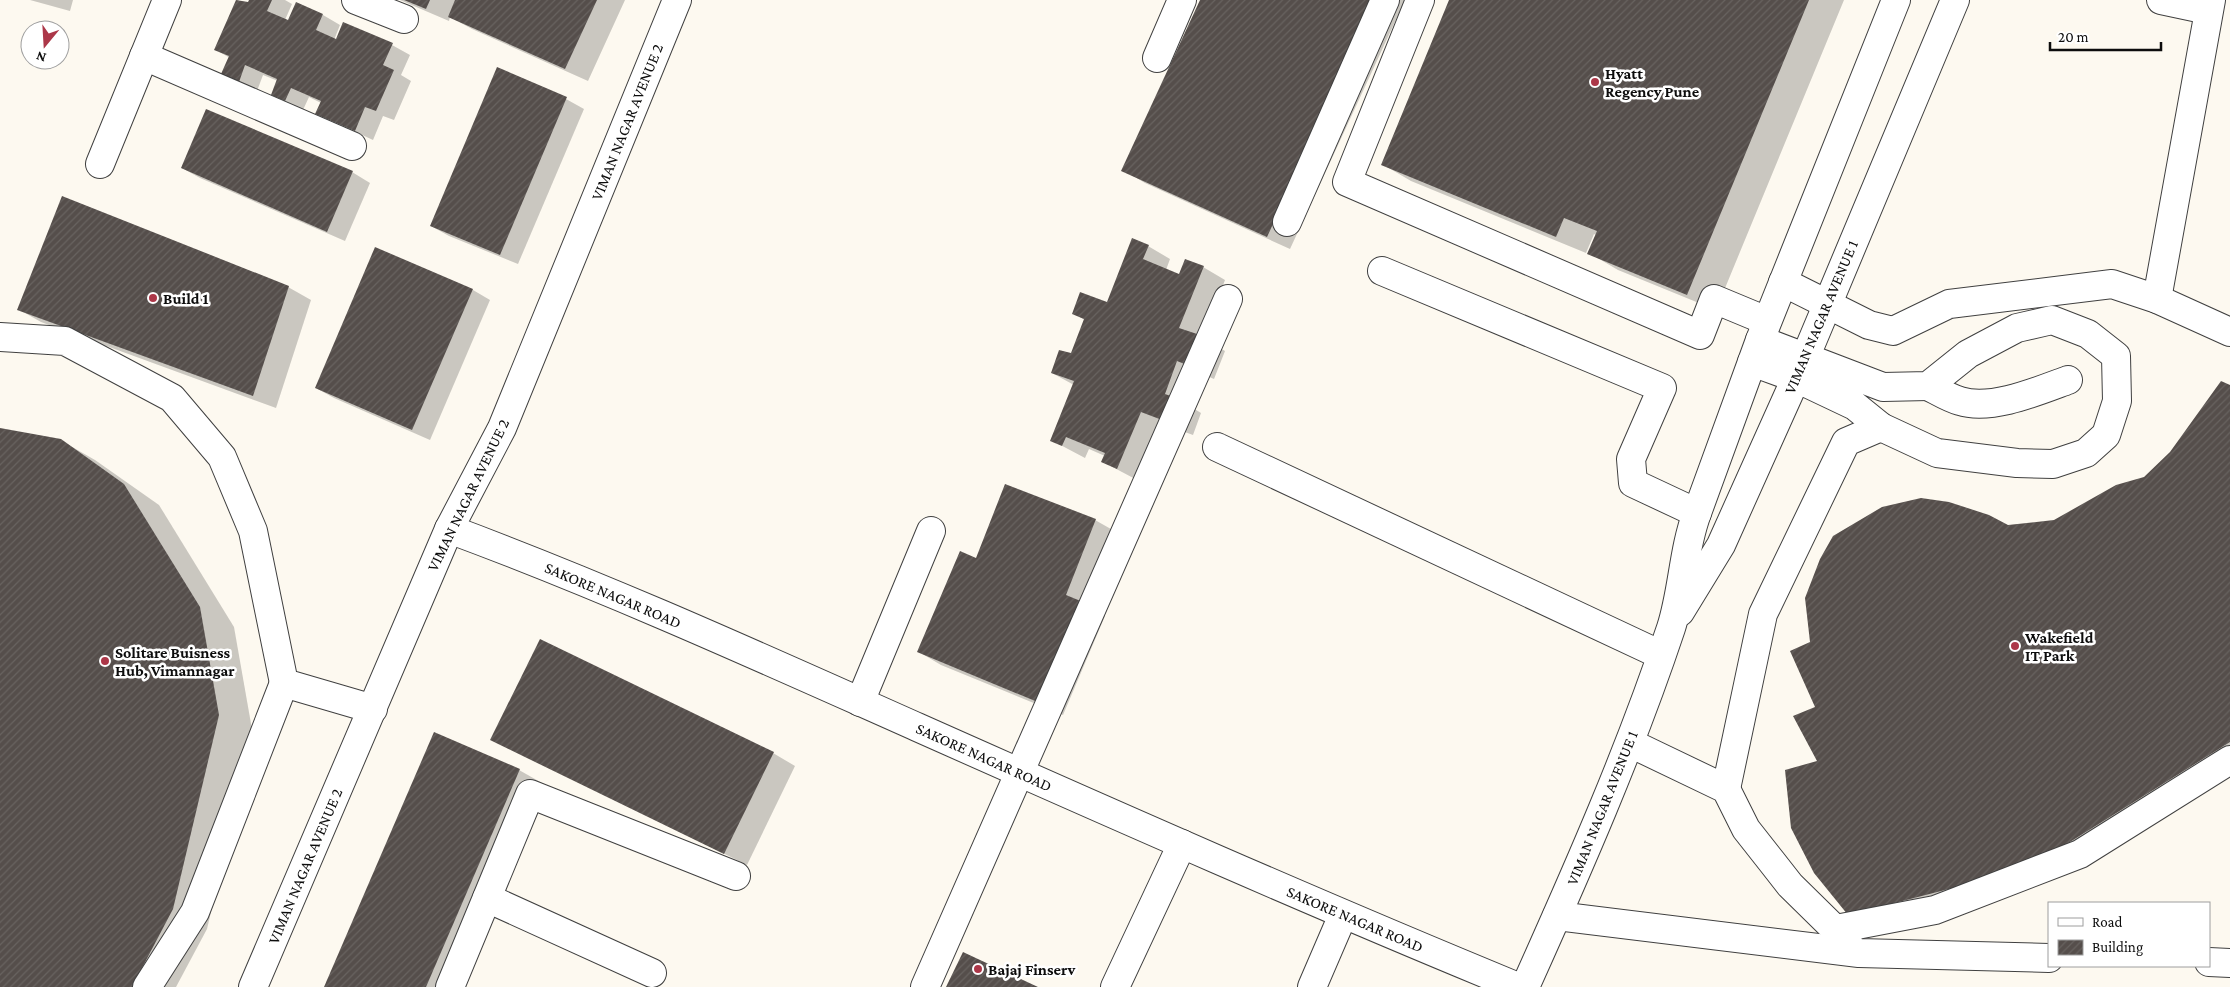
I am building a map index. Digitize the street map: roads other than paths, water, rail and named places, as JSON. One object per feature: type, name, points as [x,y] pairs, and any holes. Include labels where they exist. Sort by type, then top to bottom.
[{"type":"street","points":[[100,164],[167,0]]},
{"type":"street","points":[[356,0],[404,19]]},
{"type":"street","name":"VIMAN NAGAR AVENUE 2","points":[[254,987],[449,529],[502,428],[677,0]]},
{"type":"street","points":[[1157,58],[1182,0]]},
{"type":"street","points":[[1287,222],[1385,0]]},
{"type":"street","points":[[1420,0],[1347,182],[1700,335],[1714,299],[1760,341],[1881,426],[1937,453],[2017,463],[2053,464],[2086,453],[2106,435],[2117,401],[2116,356],[2088,334],[2052,320],[2017,328],[1968,354],[1928,386]]},
{"type":"street","name":"VIMAN NAGAR AVENUE 1","points":[[1525,987],[1630,743],[1672,626],[1689,535],[1760,341],[1896,0]]},
{"type":"street","name":"VIMAN NAGAR AVENUE 1","points":[[1672,626],[1721,545],[1801,368],[1955,0]]},
{"type":"street","points":[[2157,299],[2209,5],[2161,0]]},
{"type":"street","points":[[144,56],[352,146]]},
{"type":"street","points":[[1382,271],[1662,388],[1631,459],[1633,484],[1697,513]]},
{"type":"street","points":[[1783,282],[1869,325],[1893,331],[1949,304],[2112,284],[2157,299],[2230,332]]},
{"type":"street","points":[[925,987],[1228,299]]},
{"type":"street","points":[[0,337],[65,341],[172,398],[222,457],[253,531],[284,683],[195,912],[147,987]]},
{"type":"street","points":[[1801,368],[1884,387],[1928,386],[1960,402],[1992,403],[2031,394],[2068,380]]},
{"type":"street","points":[[1726,789],[1763,614],[1846,442],[1881,426]]},
{"type":"street","points":[[1217,447],[1661,655]]},
{"type":"street","name":"SAKORE NAGAR ROAD","points":[[449,529],[519,555],[860,702],[1343,915],[1518,987]]},
{"type":"street","points":[[860,702],[931,531]]},
{"type":"street","points":[[284,683],[372,709]]},
{"type":"street","points":[[1630,743],[1726,789],[1746,829],[1772,862],[1790,884],[1859,952]]},
{"type":"street","points":[[1836,929],[1935,910],[2080,854],[2230,760]]},
{"type":"street","points":[[450,987],[530,794],[736,876]]},
{"type":"street","points":[[1115,987],[1182,844]]},
{"type":"street","points":[[487,898],[652,973]]},
{"type":"street","points":[[1312,987],[1343,915]]},
{"type":"street","points":[[1557,916],[1859,952],[2048,958]]},
{"type":"street","points":[[2210,962],[2230,963]]},
{"type":"place","name":"Hyatt Regency Pune","points":[[1595,82]]},
{"type":"place","name":"Build 1","points":[[153,298]]},
{"type":"place","name":"Wakefield IT Park","points":[[2015,646]]},
{"type":"place","name":"Solitare Buisness Hub, Vimannagar","points":[[105,661]]},
{"type":"place","name":"Bajaj Finserv","points":[[978,969]]}]
